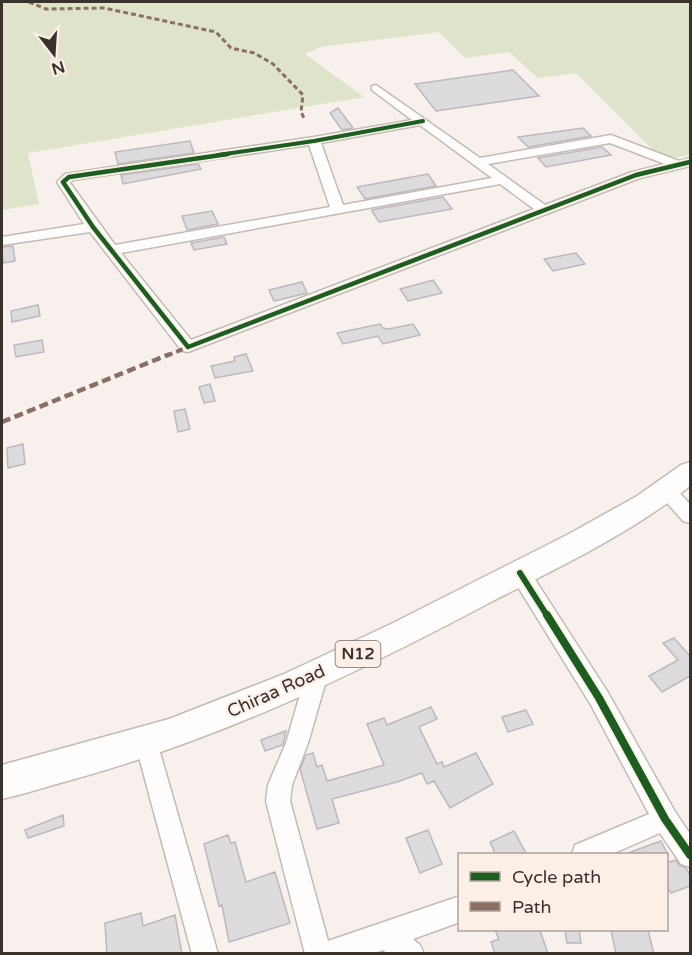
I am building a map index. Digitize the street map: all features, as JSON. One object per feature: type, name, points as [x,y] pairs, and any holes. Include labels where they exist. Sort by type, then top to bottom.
[{"type":"highway","name":"Chiraa Road","points":[[2,782],[146,742],[222,715],[317,674],[420,625],[620,520],[679,482]]},
{"type":"street","points":[[376,88],[545,211]]},
{"type":"street","points":[[423,121],[314,141],[69,177],[63,182],[93,226],[188,347],[636,175],[683,163]]},
{"type":"street","points":[[479,162],[611,139],[683,163]]},
{"type":"street","points":[[314,141],[338,210]]},
{"type":"street","points":[[112,250],[503,180]]},
{"type":"street","points":[[2,241],[93,226]]},
{"type":"street","points":[[679,482],[690,516]]},
{"type":"street","points":[[520,573],[599,698],[665,819],[690,855]]},
{"type":"street","points":[[317,674],[296,746],[284,770],[278,790],[278,801],[318,954]]},
{"type":"street","points":[[146,742],[205,954]]},
{"type":"street","points":[[588,853],[665,819]]},
{"type":"street","points":[[329,954],[458,909]]},
{"type":"street","points":[[386,936],[411,954]]},
{"type":"green space","points":[[2,2],[690,2],[690,155],[663,160],[576,73],[538,78],[509,52],[465,58],[439,32],[321,47],[305,54],[364,97],[28,153],[39,204],[2,210]]},
{"type":"building","points":[[513,70],[539,96],[436,111],[415,84]]},
{"type":"building","points":[[338,108],[353,128],[342,130],[330,113]]},
{"type":"building","points":[[583,128],[591,136],[528,147],[518,137]]},
{"type":"building","points":[[190,141],[194,153],[118,164],[115,152]]},
{"type":"building","points":[[602,147],[611,155],[546,167],[538,158]]},
{"type":"building","points":[[198,164],[201,169],[123,184],[121,175]]},
{"type":"building","points":[[428,174],[436,186],[365,199],[357,187]]},
{"type":"building","points":[[443,197],[452,209],[379,222],[372,211],[372,210]]},
{"type":"building","points":[[212,211],[218,224],[187,230],[182,216]]},
{"type":"building","points":[[224,237],[227,244],[194,250],[191,243]]},
{"type":"building","points":[[13,246],[15,261],[3,263],[2,247]]},
{"type":"building","points":[[576,253],[585,264],[553,271],[544,259]]},
{"type":"building","points":[[433,280],[442,293],[408,301],[400,289]]},
{"type":"building","points":[[302,282],[307,293],[274,301],[269,290]]},
{"type":"building","points":[[38,305],[40,316],[12,322],[11,311]]},
{"type":"building","points":[[380,324],[383,328],[389,329],[413,324],[420,335],[383,344],[378,336],[343,344],[337,333]]},
{"type":"building","points":[[42,340],[44,352],[16,357],[14,345]]},
{"type":"building","points":[[246,354],[253,371],[215,378],[211,366],[235,361],[234,357]]},
{"type":"building","points":[[210,384],[215,401],[204,403],[199,387]]},
{"type":"building","points":[[185,409],[190,429],[178,432],[174,411]]},
{"type":"building","points":[[23,444],[25,464],[8,468],[7,448]]},
{"type":"building","points":[[674,638],[690,654],[690,676],[662,692],[649,676],[678,660],[663,643]]},
{"type":"building","points":[[431,707],[437,719],[419,727],[437,764],[442,762],[444,767],[476,753],[493,784],[450,808],[434,781],[427,784],[422,773],[332,799],[339,823],[317,829],[300,769],[306,755],[313,753],[317,767],[322,765],[327,781],[384,765],[367,724],[384,718],[387,725]]},
{"type":"building","points":[[526,710],[533,724],[508,732],[502,717]]},
{"type":"building","points":[[286,731],[283,745],[265,751],[261,740]]},
{"type":"building","points":[[63,815],[64,826],[28,838],[25,830]]},
{"type":"building","points":[[428,830],[442,864],[420,873],[406,838]]},
{"type":"building","points":[[514,831],[526,853],[495,853],[490,842]]},
{"type":"building","points":[[228,835],[231,843],[235,842],[246,882],[275,872],[290,923],[229,942],[222,905],[219,906],[204,844]]},
{"type":"building","points":[[661,841],[667,853],[628,853]]},
{"type":"building","points":[[676,860],[679,865],[686,868],[690,876],[690,886],[671,893],[668,888],[668,862]]},
{"type":"building","points":[[141,913],[143,926],[175,915],[182,954],[107,954],[105,923]]},
{"type":"building","points":[[495,931],[540,931],[548,954],[495,954],[491,942],[499,939]]},
{"type":"building","points":[[565,931],[579,931],[581,943],[567,943]]},
{"type":"building","points":[[611,931],[648,931],[654,954],[616,954]]},
{"type":"marked path","points":[[29,2],[46,9],[104,8],[216,32],[231,48],[254,53],[284,73],[303,95],[301,112],[305,120]]},
{"type":"marked path","points":[[2,422],[188,347]]},
{"type":"cycle path","points":[[423,121],[314,141],[69,177],[63,182],[93,227],[188,347],[636,175],[690,162]]},
{"type":"cycle path","points":[[520,573],[599,698],[665,819],[690,855]]}]
